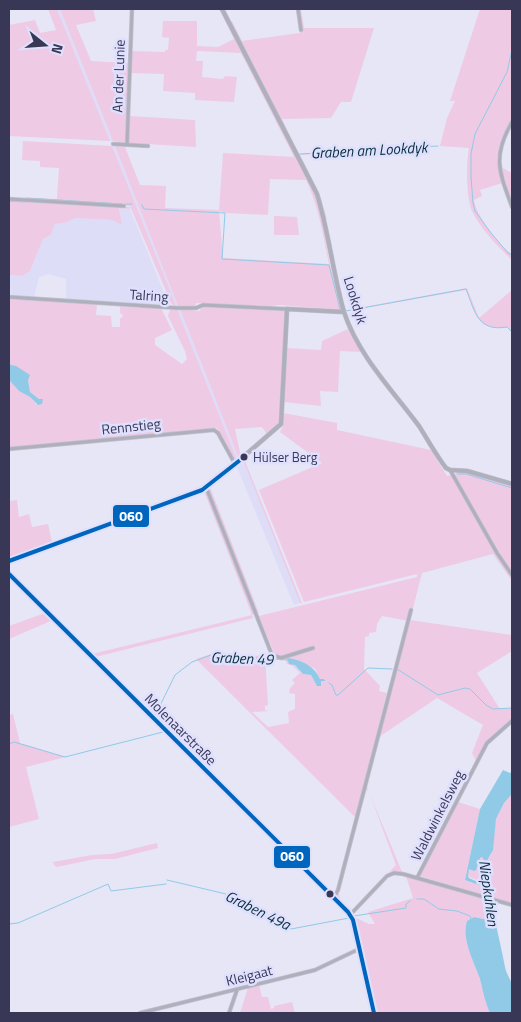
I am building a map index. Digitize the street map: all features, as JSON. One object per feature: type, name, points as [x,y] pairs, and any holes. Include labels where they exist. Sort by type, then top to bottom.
[{"type":"street","name":"An der Lunie","points":[[127,145],[132,9]]},
{"type":"street","name":"Lookdyk","points":[[222,9],[316,194],[324,216],[344,312],[351,328],[366,355],[420,428],[442,463],[450,470],[497,553],[512,575]]},
{"type":"street","points":[[298,9],[301,30]]},
{"type":"street","points":[[512,122],[500,147],[499,158],[499,167],[512,207]]},
{"type":"street","points":[[113,144],[148,146]]},
{"type":"street","points":[[9,199],[124,206]]},
{"type":"street","name":"Talring","points":[[9,297],[178,308],[203,306],[344,312]]},
{"type":"street","points":[[9,560],[206,487],[281,424],[287,309]]},
{"type":"street","name":"Rennstieg","points":[[9,449],[214,430],[218,433],[235,464]]},
{"type":"street","points":[[450,470],[467,471],[512,484]]},
{"type":"street","points":[[206,487],[272,655],[281,658],[314,648]]},
{"type":"street","name":"Molenaarstraße","points":[[9,574],[350,915]]},
{"type":"street","points":[[336,899],[411,610]]},
{"type":"street","name":"Waldwinkelsweg","points":[[350,915],[389,874],[400,873],[417,878],[487,743],[512,721]]},
{"type":"street","points":[[417,878],[512,905]]},
{"type":"street","points":[[350,915],[374,1013]]},
{"type":"street","name":"Kleigaat","points":[[140,1013],[314,970],[359,949]]},
{"type":"street","points":[[228,1013],[237,989]]},
{"type":"shaded area","points":[[48,9],[57,9],[110,141],[9,136],[9,25],[35,20],[40,33],[56,30]]},
{"type":"shaded area","points":[[57,9],[60,9],[113,141],[110,141]]},
{"type":"shaded area","points":[[60,9],[93,9],[96,21],[76,25],[91,61],[128,63],[126,143],[113,141]]},
{"type":"shaded area","points":[[219,9],[221,9],[316,196],[341,310],[280,305],[196,303],[195,307],[178,306],[115,146],[125,147],[140,185],[166,186],[165,208],[219,210],[223,153],[294,157],[241,53],[197,51],[196,61],[203,61],[202,77],[223,79],[225,76],[237,77],[234,102],[195,100],[195,93],[163,91],[164,74],[131,73],[132,51],[165,52],[165,50],[168,50],[169,38],[162,37],[163,21],[197,21],[197,46],[218,47],[234,39]],"holes":[[[270,179],[306,180],[323,232],[329,264],[223,258],[219,211],[268,215]]]},
{"type":"shaded area","points":[[299,9],[301,9],[304,28],[374,28],[351,102],[341,102],[331,118],[282,119],[299,154],[438,147],[300,155],[319,193],[327,219],[325,218],[321,203],[230,22],[232,21],[242,41],[300,33],[302,28]]},
{"type":"shaded area","points":[[480,9],[512,9],[512,119],[501,141],[497,159],[502,183],[480,190],[482,196],[474,200],[483,222],[512,254],[512,260],[484,230],[472,211],[467,180],[469,148],[440,146],[447,118],[455,101],[450,101]]},
{"type":"shaded area","points":[[130,116],[195,120],[196,147],[129,143]]},
{"type":"shaded area","points":[[23,141],[112,146],[176,305],[171,303],[130,206],[26,199],[57,199],[59,168],[40,167],[40,161],[22,160]]},
{"type":"shaded area","points":[[112,146],[115,146],[178,306],[176,305]]},
{"type":"shaded area","points":[[501,167],[512,173],[512,204]]},
{"type":"shaded area","points":[[9,201],[130,207],[130,209],[119,208],[122,225],[112,220],[75,218],[65,223],[55,224],[51,235],[43,239],[30,271],[22,276],[9,275]]},
{"type":"shaded area","points":[[119,208],[130,209],[169,305],[66,299],[66,279],[49,274],[39,277],[34,297],[11,296],[9,275],[21,276],[30,271],[43,239],[51,235],[55,224],[65,223],[74,218],[112,220],[122,225]]},
{"type":"shaded area","points":[[274,216],[297,217],[299,235],[274,235]]},
{"type":"shaded area","points":[[467,288],[479,318],[512,290],[512,333],[508,327],[497,328],[483,324],[475,314],[466,290],[347,311],[347,310]]},
{"type":"shaded area","points":[[9,299],[97,304],[96,315],[111,316],[112,327],[120,327],[120,318],[123,315],[120,313],[120,306],[161,308],[172,330],[155,338],[155,345],[182,364],[187,359],[185,351],[168,316],[170,310],[177,309],[237,460],[235,461],[217,428],[9,448],[9,380],[19,391],[30,397],[37,405],[43,399],[39,399],[30,392],[28,380],[9,363]]},
{"type":"shaded area","points":[[201,307],[285,311],[280,421],[267,434],[262,427],[235,429],[241,457],[239,459],[180,309],[200,311]]},
{"type":"shaded area","points":[[177,309],[180,309],[239,459],[237,460]]},
{"type":"shaded area","points":[[348,329],[362,352],[340,351],[338,392],[320,391],[321,406],[284,402],[287,348],[321,350],[322,341]]},
{"type":"shaded area","points":[[283,413],[337,423],[337,430],[431,450],[447,476],[451,475],[512,577],[512,581],[493,554],[422,573],[410,620],[512,635],[512,651],[477,673],[500,709],[512,708],[512,719],[489,738],[476,761],[472,753],[483,725],[437,698],[379,737],[409,621],[382,616],[377,624],[376,632],[369,633],[369,636],[365,637],[364,669],[380,686],[379,691],[387,693],[356,818],[196,659],[211,654],[244,657],[265,655],[268,705],[265,706],[265,710],[268,711],[252,712],[268,727],[289,723],[288,712],[295,709],[295,694],[289,693],[290,688],[295,683],[292,680],[300,673],[293,666],[287,664],[285,658],[312,650],[310,648],[281,656],[275,655],[259,616],[417,577],[417,574],[304,602],[259,490],[322,463],[280,432],[283,426]],"holes":[[[300,661],[315,669],[320,679],[317,686],[311,675],[303,674],[294,664]]]},
{"type":"shaded area","points":[[243,460],[300,603],[294,605],[236,465]]},
{"type":"shaded area","points":[[243,460],[245,461],[302,603],[300,603]]},
{"type":"shaded area","points":[[464,472],[512,486],[512,573],[488,536],[454,474]]},
{"type":"shaded area","points":[[210,487],[259,613],[252,615],[204,491]]},
{"type":"shaded area","points":[[17,500],[19,517],[29,514],[32,527],[48,524],[52,542],[9,558],[9,501]]},
{"type":"shaded area","points":[[45,613],[53,620],[9,639],[9,626]]},
{"type":"shaded area","points":[[252,615],[253,618],[95,657],[92,654]]},
{"type":"shaded area","points":[[13,714],[20,743],[66,757],[26,767],[39,819],[9,827],[9,715]]},
{"type":"shaded area","points":[[366,785],[369,792],[366,789],[339,893],[340,899],[352,910],[381,880],[352,911],[339,900],[337,895]]},
{"type":"shaded area","points":[[370,794],[402,872],[392,871],[387,874],[396,865]]},
{"type":"shaded area","points":[[512,794],[512,904],[492,897],[487,861],[491,855],[496,819],[504,803]]},
{"type":"shaded area","points":[[458,802],[480,809],[465,880],[487,888],[490,897],[420,876]]},
{"type":"shaded area","points":[[157,843],[158,848],[115,859],[95,859],[57,867],[53,862],[92,855],[111,854]]},
{"type":"shaded area","points":[[480,857],[483,858],[488,886],[468,876],[469,868]]},
{"type":"shaded area","points":[[406,876],[491,901],[493,921],[474,917],[467,921],[466,928],[467,943],[490,1013],[460,1013],[459,1011],[458,1013],[376,1013],[354,917],[369,924],[375,924],[368,912],[413,898]]},
{"type":"shaded area","points":[[259,985],[262,997],[268,997],[271,1009],[274,1006],[292,1002],[295,1013],[240,1013],[248,988]]},
{"type":"water","points":[[9,363],[30,375],[28,380],[30,392],[39,399],[43,399],[42,404],[38,405],[30,397],[19,391],[9,380]]},
{"type":"water","points":[[287,658],[297,660],[311,667],[320,679],[325,681],[321,681],[321,686],[317,686],[311,675],[303,674],[295,665],[289,664]]},
{"type":"water","name":"Niepkuhlen","points":[[503,770],[510,773],[512,771],[512,794],[504,803],[496,819],[493,850],[487,861],[492,897],[490,897],[487,888],[465,880],[480,809]],"holes":[[[482,857],[487,886],[468,876],[469,869],[476,870],[480,858]]]},
{"type":"water","points":[[491,901],[506,970],[512,985],[512,1013],[490,1013],[467,943],[467,921],[474,917],[493,921]]},
{"type":"waterway","points":[[512,50],[507,72],[475,134],[471,154],[471,177],[475,211],[491,233],[508,253],[512,255]]},
{"type":"waterway","name":"Graben am Lookdyk","points":[[300,154],[438,146]]},
{"type":"waterway","points":[[27,198],[122,204]]},
{"type":"waterway","points":[[9,201],[25,202]]},
{"type":"waterway","points":[[126,204],[132,204]]},
{"type":"waterway","points":[[142,205],[144,209],[225,213],[222,259],[329,265],[340,309]]},
{"type":"waterway","points":[[346,311],[466,289],[475,312],[484,323],[497,328],[507,327],[512,332]]},
{"type":"waterway","points":[[457,474],[466,474],[512,488]]},
{"type":"waterway","name":"Graben 49","points":[[155,716],[175,675],[192,662],[211,655],[288,660]]},
{"type":"waterway","name":"Graben 49","points":[[329,683],[332,685],[336,695],[338,695],[368,668],[392,669]]},
{"type":"waterway","name":"Graben 49","points":[[397,669],[438,695],[465,688],[470,689],[486,705],[493,709],[512,708]]},
{"type":"waterway","name":"Graben 49","points":[[9,744],[14,742],[65,757],[163,732],[155,722]]},
{"type":"waterway","name":"Graben 49a","points":[[167,880],[226,894],[229,900],[291,929],[349,918]]},
{"type":"waterway","name":"Graben 49a","points":[[9,924],[18,923],[108,884],[111,891],[166,884]]},
{"type":"waterway","name":"Graben 49a","points":[[417,899],[424,899],[439,909],[457,911],[470,916],[471,919]]},
{"type":"waterway","name":"Graben 49a","points":[[354,916],[406,908],[406,904],[410,901]]},
{"type":"transit line","name":"060","points":[[9,561],[202,490],[244,457]]},
{"type":"transit line","name":"060","points":[[9,574],[348,912],[353,920],[374,1013]]},
{"type":"place","name":"Hülser Berg","points":[[244,457]]}]
